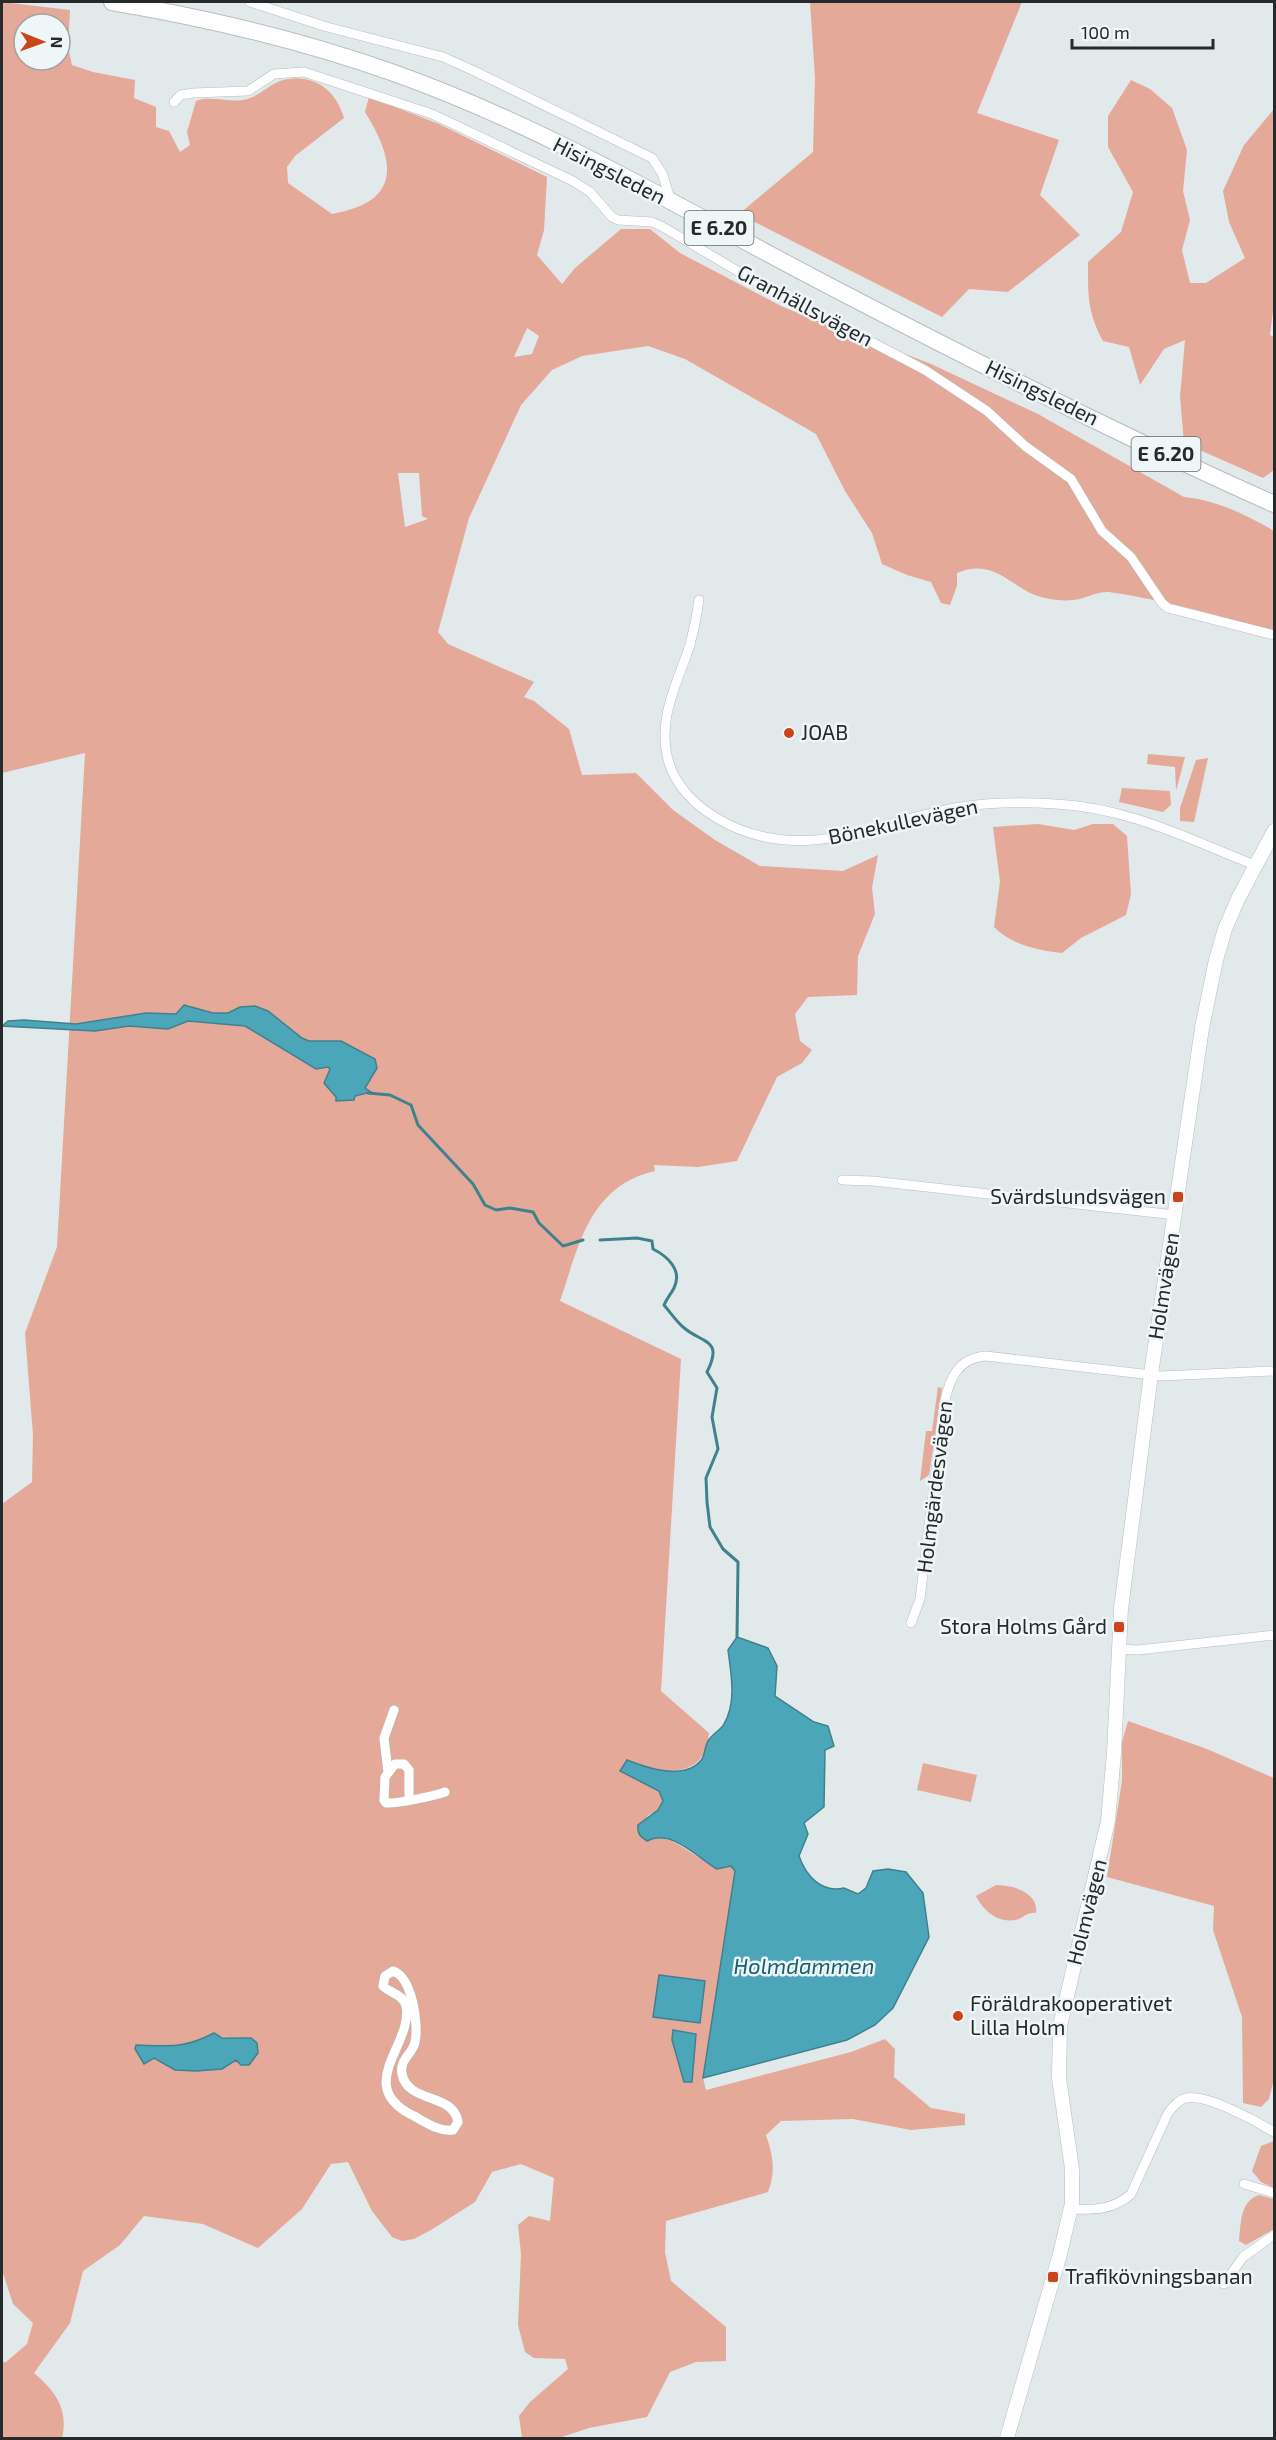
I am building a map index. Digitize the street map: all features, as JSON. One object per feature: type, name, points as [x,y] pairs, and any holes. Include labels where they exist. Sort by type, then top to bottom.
[{"type":"highway","name":"Hisingsleden","points":[[112,2],[130,3],[281,38],[393,72],[530,131],[919,332],[1275,504]]},
{"type":"street","points":[[250,2],[354,35],[443,57],[472,70],[652,158],[662,173],[672,203]]},
{"type":"street","name":"Granhällsvägen","points":[[174,102],[181,96],[193,93],[248,91],[274,74],[304,72],[432,114],[573,181],[590,192],[612,217],[618,220],[652,222],[663,227],[751,279],[926,370],[987,411],[1025,446],[1071,479],[1102,531],[1131,556],[1162,603],[1168,608],[1275,635]]},
{"type":"street","name":"Bönekullevägen","points":[[699,600],[690,645],[667,709],[666,748],[672,771],[687,795],[699,807],[721,822],[750,833],[778,839],[818,840],[854,835],[902,820],[963,807],[1015,803],[1059,804],[1098,809],[1147,822],[1194,838],[1255,866]]},
{"type":"street","name":"Holmvägen","points":[[1007,2439],[1071,2209],[1072,2169],[1059,2078],[1058,2042],[1066,1993],[1097,1872],[1109,1812],[1118,1649],[1150,1374],[1208,995],[1225,929],[1255,866],[1275,831]]},
{"type":"street","points":[[842,1180],[873,1181],[1175,1215]]},
{"type":"street","name":"Holmgärdesvägen","points":[[911,1623],[920,1599],[944,1405],[950,1381],[958,1368],[971,1359],[994,1357],[1161,1376],[1275,1371]]},
{"type":"street","points":[[1118,1649],[1138,1650],[1275,1635]]},
{"type":"street","points":[[388,1772],[384,1738],[394,1710]]},
{"type":"street","points":[[409,1798],[409,1770],[404,1764],[395,1764],[385,1777],[384,1800],[395,1803],[409,1798],[420,1799],[445,1792]]},
{"type":"street","points":[[393,1971],[402,1976],[412,2001],[416,2028],[415,2043],[403,2061],[402,2074],[416,2093],[437,2100],[453,2110],[458,2122],[453,2130],[435,2127],[404,2111],[390,2096],[388,2067],[402,2035],[406,2010],[400,1997],[387,1990],[382,1980],[388,1972],[393,1971]]},
{"type":"street","points":[[1071,2209],[1103,2208],[1124,2201],[1131,2194],[1168,2113],[1181,2101],[1192,2098],[1205,2100],[1275,2132]]},
{"type":"street","points":[[1244,2184],[1275,2193]]},
{"type":"street","points":[[1224,2284],[1243,2257],[1275,2235]]},
{"type":"shaded area","points":[[2,2],[70,10],[70,12],[12,12],[12,72],[72,72],[72,65],[93,72],[135,80],[134,98],[156,107],[156,127],[169,131],[180,152],[190,145],[187,132],[196,101],[247,99],[280,81],[302,78],[312,81],[321,85],[335,99],[344,118],[295,156],[287,167],[288,183],[332,214],[355,208],[371,200],[381,190],[386,177],[387,163],[383,147],[365,112],[369,97],[439,124],[547,177],[544,230],[537,255],[562,284],[575,268],[621,229],[650,229],[680,253],[783,307],[931,364],[1038,414],[1184,497],[1208,501],[1231,509],[1274,531],[1274,632],[1213,614],[1130,595],[1109,592],[1073,600],[1045,598],[1034,595],[994,572],[983,569],[971,569],[957,573],[957,586],[950,605],[941,603],[931,582],[882,564],[872,533],[845,491],[816,434],[685,359],[648,346],[582,356],[552,370],[521,405],[469,518],[438,632],[448,644],[534,682],[524,697],[534,701],[569,729],[582,775],[636,773],[673,810],[715,840],[760,866],[843,871],[878,855],[872,888],[875,914],[858,956],[857,995],[808,997],[795,1014],[800,1041],[812,1050],[802,1063],[777,1077],[737,1161],[698,1167],[654,1165],[655,1171],[633,1179],[615,1190],[601,1204],[581,1240],[560,1301],[681,1359],[661,1691],[709,1733],[706,1749],[699,1760],[690,1767],[667,1770],[627,1760],[621,1771],[659,1791],[663,1801],[658,1810],[647,1816],[655,1837],[673,1842],[705,1861],[731,1866],[735,1871],[703,2078],[706,2090],[851,2052],[885,2039],[895,2049],[894,2077],[931,2108],[965,2114],[965,2125],[911,2130],[853,2119],[781,2121],[766,2135],[773,2163],[768,2192],[666,2221],[665,2252],[671,2281],[726,2327],[726,2361],[696,2362],[670,2372],[647,2417],[589,2428],[559,2438],[522,2438],[519,2416],[530,2402],[568,2369],[565,2359],[534,2358],[525,2352],[518,2325],[521,2254],[518,2225],[529,2216],[550,2221],[554,2178],[521,2164],[492,2172],[475,2202],[431,2230],[414,2239],[402,2241],[392,2237],[372,2211],[348,2162],[331,2164],[302,2209],[258,2248],[203,2224],[144,2216],[120,2245],[83,2271],[70,2323],[34,2373],[54,2394],[62,2409],[64,2428],[62,2438],[2,2438],[2,2362],[6,2362],[27,2344],[33,2323],[13,2304],[2,2270],[2,1504],[32,1482],[33,1435],[25,1333],[57,1247],[85,753],[2,773]],"holes":[[[527,328],[539,336],[532,354],[514,357]],[[398,473],[419,473],[422,516],[428,519],[405,527]],[[209,2036],[251,2038],[258,2053],[249,2065],[236,2060],[227,2067],[195,2071],[175,2070],[154,2058],[144,2064],[135,2049],[182,2046]]]},
{"type":"shaded area","points":[[810,2],[1022,2],[977,113],[1059,140],[1040,195],[1080,235],[1008,292],[969,289],[942,317],[739,214],[813,152],[815,78]]},
{"type":"shaded area","points":[[1131,80],[1150,89],[1172,108],[1187,150],[1183,191],[1190,220],[1182,250],[1190,283],[1206,283],[1245,258],[1229,222],[1223,191],[1244,145],[1274,109],[1274,303],[1270,335],[1274,337],[1274,470],[1263,478],[1184,443],[1180,397],[1185,340],[1164,349],[1140,385],[1129,347],[1103,341],[1091,311],[1088,262],[1121,232],[1133,192],[1108,147],[1108,116]]},
{"type":"shaded area","points":[[1148,754],[1185,757],[1176,791],[1175,767],[1147,764]]},
{"type":"shaded area","points":[[1208,758],[1194,822],[1180,821],[1180,808],[1196,760]]},
{"type":"shaded area","points":[[1122,788],[1170,791],[1171,805],[1163,812],[1119,802]]},
{"type":"shaded area","points":[[1038,824],[1074,830],[1093,824],[1113,824],[1127,836],[1131,894],[1126,915],[1081,938],[1062,953],[1025,946],[994,927],[1000,882],[993,827]]},
{"type":"shaded area","points":[[938,1387],[942,1388],[929,1475],[920,1481],[926,1431],[932,1431]]},
{"type":"shaded area","points":[[1128,1721],[1207,1749],[1274,1778],[1274,2079],[1269,2099],[1261,2107],[1243,2103],[1242,2017],[1213,1930],[1214,1906],[1107,1877],[1122,1781],[1122,1742]]},
{"type":"shaded area","points":[[923,1763],[977,1775],[971,1802],[917,1790]]},
{"type":"shaded area","points":[[996,1885],[1016,1888],[1029,1895],[1036,1906],[1036,1913],[1012,1920],[993,1916],[976,1896]]},
{"type":"shaded area","points":[[1274,2141],[1274,2188],[1261,2182],[1252,2171],[1261,2146]]},
{"type":"shaded area","points":[[1259,2195],[1274,2199],[1274,2229],[1246,2245],[1239,2241],[1241,2220],[1248,2202]]},
{"type":"water","points":[[184,1005],[213,1013],[228,1013],[240,1007],[255,1006],[268,1011],[309,1041],[341,1041],[375,1059],[377,1068],[365,1088],[371,1092],[355,1096],[354,1100],[336,1101],[336,1097],[324,1083],[330,1069],[328,1067],[316,1069],[245,1026],[188,1021],[168,1029],[129,1026],[95,1031],[2,1026],[8,1021],[76,1024],[146,1013],[176,1014]]},
{"type":"water","name":"Holmdammen","points":[[737,1637],[768,1648],[777,1666],[775,1696],[814,1722],[828,1726],[834,1746],[825,1750],[824,1807],[804,1823],[808,1834],[799,1856],[806,1870],[816,1881],[828,1888],[844,1888],[858,1894],[866,1888],[873,1871],[888,1869],[906,1872],[923,1893],[929,1937],[893,2008],[875,2025],[847,2040],[703,2078],[735,1871],[731,1866],[717,1869],[675,1841],[656,1838],[647,1841],[642,1838],[638,1825],[658,1810],[663,1801],[659,1791],[620,1771],[627,1760],[655,1769],[677,1771],[695,1766],[702,1759],[708,1741],[723,1726],[731,1707],[732,1688],[728,1650]]},
{"type":"water","points":[[659,1975],[705,1981],[700,2023],[653,2017]]},
{"type":"water","points":[[673,2030],[696,2034],[692,2082],[684,2082],[672,2040]]},
{"type":"water","points":[[214,2033],[222,2038],[251,2038],[257,2043],[258,2053],[249,2065],[241,2065],[236,2060],[222,2069],[196,2071],[175,2070],[154,2058],[144,2064],[135,2049],[136,2045],[185,2044]]},
{"type":"waterway","points":[[368,1093],[390,1095],[411,1105],[418,1125],[473,1184],[485,1205],[496,1210],[510,1208],[533,1212],[539,1223],[563,1246],[583,1240]]},
{"type":"waterway","points":[[600,1240],[637,1238],[652,1241],[653,1249],[672,1264],[676,1275],[674,1288],[664,1305],[683,1327],[712,1347],[712,1361],[707,1372],[717,1388],[712,1417],[718,1449],[706,1478],[707,1502],[710,1527],[723,1549],[738,1562],[737,1637]]},
{"type":"place","name":"JOAB","points":[[789,733]]},
{"type":"place","name":"Svärdslundsvägen","points":[[1178,1197]]},
{"type":"place","name":"Stora Holms Gård","points":[[1119,1627]]},
{"type":"place","name":"Föräldrakooperativet Lilla Holm","points":[[958,2016]]},
{"type":"place","name":"Trafikövningsbanan","points":[[1053,2277]]}]
